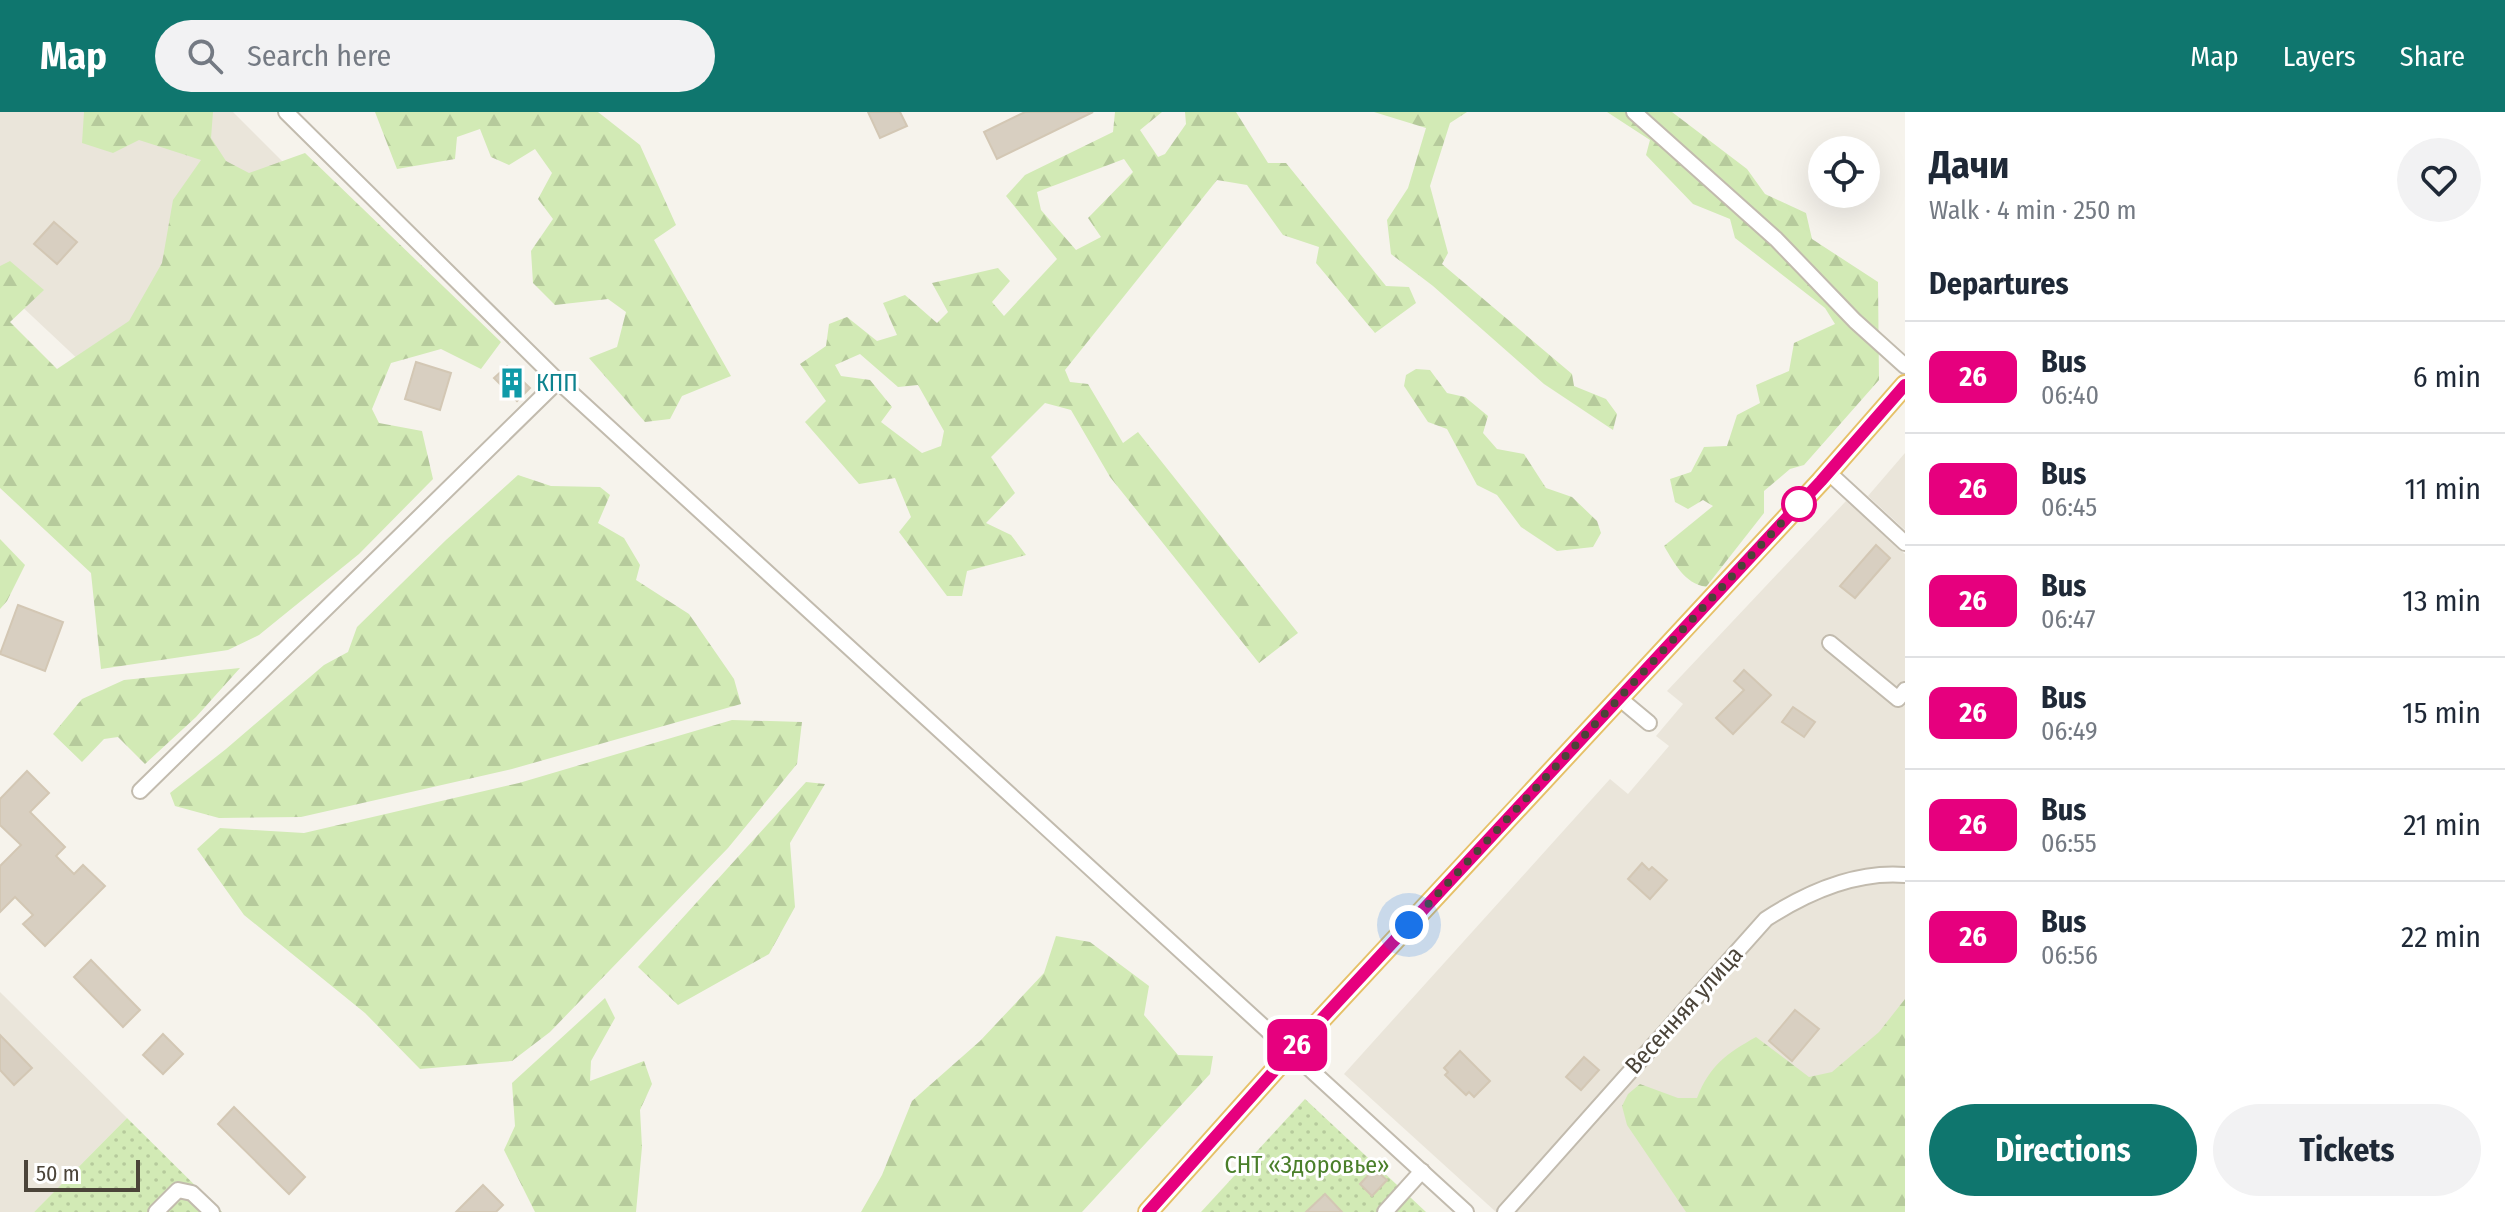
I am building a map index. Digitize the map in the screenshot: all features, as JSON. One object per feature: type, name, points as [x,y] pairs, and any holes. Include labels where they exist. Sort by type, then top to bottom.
[{"type":"main road","points":[[1148,1212],[1291,1052],[1905,385]]},
{"type":"street","points":[[286,112],[558,381],[1466,1212]]},
{"type":"street","points":[[1634,112],[1776,239],[1855,321],[1905,366]]},
{"type":"street","points":[[140,791],[558,381]]},
{"type":"street","points":[[1828,472],[1905,543]]},
{"type":"street","points":[[1830,643],[1898,699],[1905,690]]},
{"type":"street","points":[[1619,698],[1649,723]]},
{"type":"street","name":"Весенняя улица","points":[[1505,1212],[1766,919],[1815,892],[1858,879],[1905,875]]},
{"type":"street","points":[[1385,1212],[1422,1171]]},
{"type":"street","points":[[156,1212],[178,1190],[192,1193],[212,1212]]},
{"type":"shaded area","points":[[0,112],[233,112],[309,188],[99,379],[0,286]]},
{"type":"shaded area","points":[[1905,453],[1905,530],[1868,496]]},
{"type":"shaded area","points":[[1846,501],[1905,554],[1905,1007],[1698,1212],[1496,1212],[1344,1074],[1610,779],[1628,794],[1669,746],[1656,736],[1683,704],[1667,691]]},
{"type":"shaded area","points":[[0,992],[127,1118],[34,1212],[0,1212]]},
{"type":"green space","points":[[84,112],[213,112],[211,138],[226,161],[249,173],[305,153],[501,342],[481,369],[441,349],[391,363],[372,409],[379,423],[422,431],[433,479],[359,554],[259,635],[228,650],[101,669],[91,573],[0,488],[0,266],[10,261],[44,290],[10,322],[57,369],[129,321],[162,263],[173,200],[201,160],[139,140],[113,153],[82,143]]},
{"type":"green space","points":[[375,112],[598,112],[640,145],[676,225],[654,240],[731,376],[682,396],[670,419],[645,422],[589,358],[617,347],[626,312],[608,299],[555,305],[533,283],[531,251],[553,219],[538,199],[552,173],[535,149],[509,165],[491,157],[480,129],[457,137],[455,159],[397,169]]},
{"type":"green space","points":[[1115,112],[1162,112],[1140,130],[1158,157],[1165,154],[1186,124],[1185,112],[1236,112],[1268,163],[1286,163],[1386,286],[1409,287],[1416,303],[1375,333],[1316,263],[1319,247],[1283,235],[1247,185],[1217,180],[1065,370],[1070,382],[1088,384],[1123,443],[1138,432],[1298,633],[1259,663],[1110,477],[1071,410],[1045,403],[991,457],[1015,493],[986,523],[1011,535],[1026,555],[967,571],[962,596],[947,596],[899,532],[911,517],[895,478],[859,484],[805,422],[826,401],[800,364],[826,346],[829,324],[847,317],[877,341],[897,335],[883,303],[905,295],[937,323],[948,312],[932,283],[998,268],[1010,281],[992,302],[1004,316],[1057,259],[1006,196],[1025,175],[1113,132]],"holes":[[[1124,159],[1133,172],[1088,218],[1101,237],[1076,250],[1041,210],[1037,192]],[[860,354],[898,387],[918,385],[944,431],[941,446],[922,453],[881,422],[892,407],[870,380],[841,376],[835,365]]]},
{"type":"green space","points":[[1374,112],[1467,112],[1450,123],[1430,186],[1448,253],[1442,264],[1572,374],[1574,386],[1606,399],[1617,414],[1613,430],[1544,384],[1433,286],[1391,254],[1387,220],[1408,188],[1426,128]]},
{"type":"green space","points":[[1607,112],[1672,112],[1747,169],[1765,194],[1806,213],[1812,239],[1878,282],[1879,380],[1804,465],[1790,469],[1764,491],[1764,513],[1706,587],[1686,577],[1664,546],[1713,506],[1703,500],[1688,509],[1675,502],[1670,479],[1691,472],[1704,447],[1727,446],[1737,415],[1760,403],[1756,385],[1789,371],[1794,343],[1835,324],[1825,308],[1735,238],[1730,219],[1693,204],[1646,155],[1650,140]]},
{"type":"green space","points":[[1416,369],[1430,370],[1447,393],[1465,397],[1488,416],[1483,433],[1497,449],[1524,454],[1546,488],[1572,497],[1597,521],[1601,533],[1593,547],[1557,551],[1521,527],[1497,495],[1477,485],[1447,429],[1428,422],[1404,386],[1406,375]]},
{"type":"green space","points":[[518,475],[551,486],[600,487],[610,495],[598,523],[624,538],[640,565],[636,580],[689,614],[734,679],[741,704],[512,769],[301,817],[219,818],[175,806],[170,793],[324,665],[348,652],[357,627]]},
{"type":"green space","points":[[0,539],[25,565],[0,609]]},
{"type":"green space","points":[[240,668],[196,717],[145,764],[118,737],[104,739],[82,762],[53,734],[82,699],[124,680]]},
{"type":"green space","points":[[732,720],[802,722],[797,764],[728,848],[550,1032],[512,1061],[420,1069],[365,1013],[244,915],[197,849],[220,828],[304,833],[519,783]]},
{"type":"green space","points":[[806,782],[825,784],[790,843],[795,907],[769,954],[678,1005],[638,967]]},
{"type":"green space","points":[[1056,936],[1090,942],[1149,986],[1144,1015],[1178,1055],[1213,1056],[1210,1074],[1082,1212],[861,1212],[882,1175],[912,1101],[980,1041],[1044,973]]},
{"type":"green space","points":[[605,998],[615,1018],[591,1061],[590,1081],[644,1061],[652,1084],[640,1110],[642,1147],[636,1212],[535,1212],[504,1150],[515,1126],[512,1083]]},
{"type":"green space","points":[[1905,999],[1905,1212],[1686,1212],[1627,1125],[1622,1106],[1628,1094],[1640,1084],[1678,1098],[1697,1098],[1707,1077],[1720,1062],[1756,1037],[1809,1077],[1832,1072],[1879,1032]]},
{"type":"green space","name":"СНТ «Здоровье»","points":[[1305,1099],[1426,1212],[1201,1212]]},
{"type":"green space","points":[[127,1118],[222,1212],[34,1212]]},
{"type":"building","points":[[868,112],[900,112],[907,126],[880,138]]},
{"type":"building","points":[[1025,112],[1093,112],[997,159],[984,132]]},
{"type":"building","points":[[54,222],[77,242],[57,264],[34,244]]},
{"type":"building","points":[[416,362],[451,373],[440,410],[405,399]]},
{"type":"building","name":"КПП","points":[[507,366],[530,388],[517,401],[494,378]]},
{"type":"building","points":[[1876,545],[1890,558],[1855,598],[1840,586]]},
{"type":"building","points":[[18,605],[63,622],[45,671],[0,654]]},
{"type":"building","points":[[1744,670],[1771,695],[1733,734],[1716,718],[1744,690],[1734,681]]},
{"type":"building","points":[[1793,707],[1815,722],[1804,737],[1782,722]]},
{"type":"building","points":[[27,771],[49,793],[30,812],[65,847],[56,856],[74,874],[83,865],[105,886],[45,946],[23,924],[33,915],[15,897],[0,912],[0,866],[21,845],[0,825],[0,799]]},
{"type":"building","points":[[1642,863],[1667,880],[1650,899],[1628,879]]},
{"type":"building","points":[[91,960],[140,1010],[123,1027],[74,977]]},
{"type":"building","points":[[1795,1010],[1819,1029],[1792,1061],[1769,1041]]},
{"type":"building","points":[[163,1034],[183,1054],[163,1074],[143,1055]]},
{"type":"building","points":[[0,1035],[32,1068],[14,1085],[0,1070]]},
{"type":"building","points":[[1460,1051],[1490,1081],[1474,1097],[1469,1092],[1466,1095],[1445,1075],[1448,1072],[1444,1068]]},
{"type":"building","points":[[1584,1057],[1599,1070],[1581,1090],[1566,1077]]},
{"type":"building","points":[[234,1107],[305,1177],[289,1194],[218,1124]]},
{"type":"building","points":[[1374,1169],[1387,1180],[1372,1196],[1360,1184]]},
{"type":"building","points":[[483,1185],[503,1205],[496,1212],[456,1212]]},
{"type":"building","points":[[1325,1194],[1342,1212],[1306,1212]]},
{"type":"bus line","name":"26","points":[[1148,1212],[1291,1052],[1821,481],[1905,385]]},
{"type":"place","name":"КПП","points":[[512,383]]},
{"type":"route","points":[[1409,925],[1799,504]]}]
